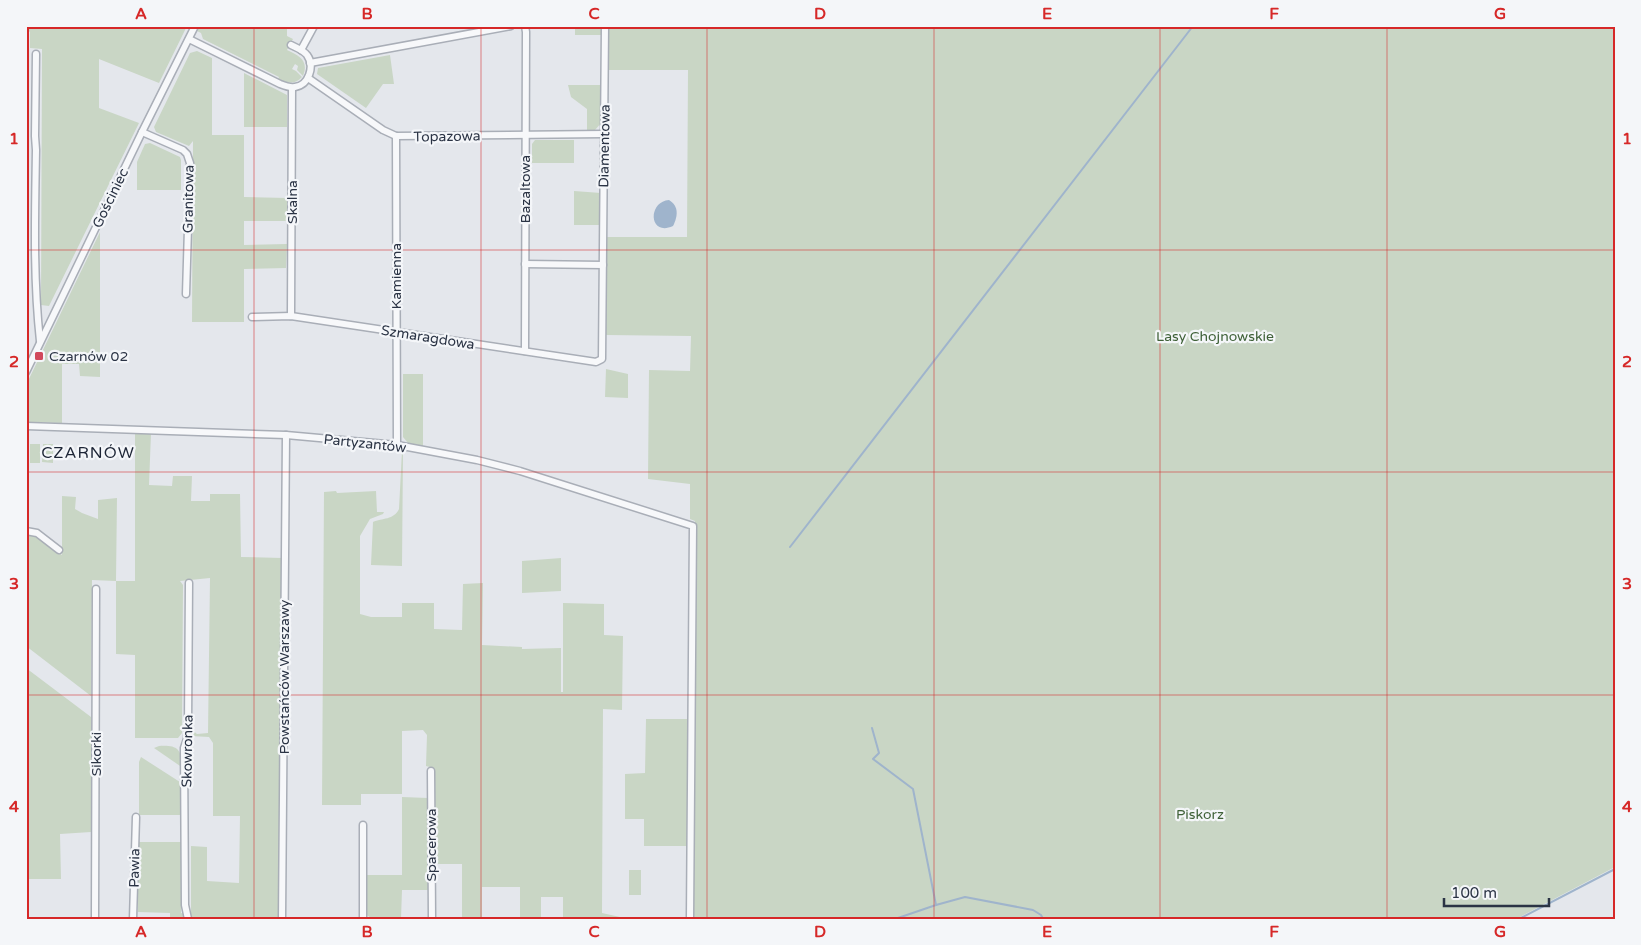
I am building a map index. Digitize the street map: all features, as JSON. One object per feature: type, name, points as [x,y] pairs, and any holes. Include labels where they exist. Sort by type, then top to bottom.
[{"type":"street","name":"Gościniec","points":[[26,372],[195,26]]},
{"type":"street","points":[[301,50],[314,26]]},
{"type":"street","points":[[310,63],[511,26]]},
{"type":"street","name":"Bazaltowa","points":[[524,26],[526,32],[525,351]]},
{"type":"street","name":"Diamentowa","points":[[603,358],[605,26]]},
{"type":"street","points":[[189,40],[292,88],[301,85],[308,78],[310,63],[308,56],[291,45]]},
{"type":"street","points":[[36,54],[34,240],[40,342]]},
{"type":"street","name":"Topazowa","points":[[308,78],[383,130],[396,136],[604,134]]},
{"type":"street","name":"Skalna","points":[[291,316],[292,88]]},
{"type":"street","name":"Granitowa","points":[[142,132],[183,150],[188,156],[190,163],[186,294]]},
{"type":"street","name":"Kamienna","points":[[396,136],[397,445]]},
{"type":"street","points":[[525,264],[603,265]]},
{"type":"street","name":"Szmaragdowa","points":[[252,317],[291,316],[596,362],[603,358]]},
{"type":"street","name":"Partyzantów","points":[[26,426],[286,435],[397,445],[476,460],[520,472],[693,526],[690,919]]},
{"type":"street","name":"Powstańców Warszawy","points":[[282,919],[286,435]]},
{"type":"street","points":[[26,531],[37,533],[59,550]]},
{"type":"street","name":"Skowronka","points":[[188,919],[185,906],[184,748],[187,739],[189,582]]},
{"type":"street","name":"Sikorki","points":[[95,919],[96,589]]},
{"type":"street","name":"Spacerowa","points":[[431,771],[432,919]]},
{"type":"street","name":"Pawia","points":[[134,919],[136,817]]},
{"type":"street","points":[[363,825],[363,919]]},
{"type":"green space","points":[[26,26],[187,26],[159,83],[99,59],[99,108],[139,123],[49,306],[41,305],[42,49],[30,48],[30,32],[26,29]]},
{"type":"green space","points":[[199,26],[287,26],[287,36],[293,39],[287,50],[296,54],[304,63],[305,71],[303,76],[297,70],[298,66],[295,64],[292,69],[302,77],[299,80],[291,83],[278,79],[279,77],[203,39],[201,33],[197,31]]},
{"type":"green space","points":[[575,26],[603,26],[603,35],[575,35]]},
{"type":"green space","name":"Lasy Chojnowskie","points":[[609,26],[1615,26],[1615,867],[1516,919],[693,919],[695,521],[690,519],[690,484],[648,479],[649,370],[690,371],[691,336],[606,335],[607,237],[687,237],[688,70],[608,70]]},
{"type":"green space","points":[[197,51],[212,58],[212,135],[244,135],[244,197],[287,198],[287,221],[244,221],[244,245],[287,244],[286,268],[244,269],[244,322],[192,322],[193,141],[189,146],[156,132],[154,127],[190,53]]},
{"type":"green space","points":[[390,55],[394,84],[383,84],[366,108],[317,74],[318,68]]},
{"type":"green space","points":[[244,73],[287,95],[287,127],[244,127]]},
{"type":"green space","points":[[568,85],[602,85],[602,122],[595,130],[587,130],[587,109],[571,97]]},
{"type":"green space","points":[[535,140],[574,140],[574,163],[532,163],[532,144]]},
{"type":"green space","points":[[150,143],[180,157],[181,190],[137,190],[137,162],[145,144]]},
{"type":"green space","points":[[574,191],[601,193],[601,225],[574,225]]},
{"type":"green space","points":[[100,232],[100,377],[80,376],[79,364],[62,364],[62,423],[27,422],[27,383]]},
{"type":"green space","points":[[606,369],[628,374],[628,398],[605,397]]},
{"type":"green space","points":[[403,374],[423,374],[423,446],[408,443],[403,437]]},
{"type":"green space","points":[[135,433],[151,433],[149,485],[172,486],[173,476],[192,476],[191,501],[210,501],[210,494],[240,494],[241,557],[282,558],[279,919],[191,919],[191,846],[207,847],[207,881],[239,883],[240,816],[213,816],[213,743],[209,737],[191,736],[191,729],[197,734],[208,733],[210,578],[180,581],[183,585],[182,733],[178,738],[135,738],[135,655],[116,654],[116,581],[135,581]]},
{"type":"green space","points":[[30,444],[40,444],[40,463],[30,463]]},
{"type":"green space","points":[[43,444],[53,444],[53,463],[42,462]]},
{"type":"green space","points":[[402,451],[402,566],[371,565],[373,522],[391,517],[399,509]]},
{"type":"green space","points":[[336,491],[337,493],[376,491],[377,512],[384,512],[370,519],[360,536],[360,614],[371,617],[402,617],[402,603],[434,603],[434,629],[462,630],[463,584],[483,583],[482,645],[522,647],[522,649],[561,648],[561,692],[563,692],[563,603],[604,604],[604,635],[623,636],[622,710],[603,709],[602,913],[620,917],[620,919],[563,919],[563,897],[541,897],[541,919],[520,919],[520,887],[482,887],[482,919],[462,919],[462,864],[435,864],[435,782],[433,781],[433,768],[426,766],[427,735],[423,730],[402,731],[402,794],[361,794],[361,805],[322,805],[324,492]]},
{"type":"green space","points":[[62,496],[76,497],[75,509],[98,519],[98,500],[117,498],[116,581],[92,580],[91,696],[26,646],[26,534],[36,536],[62,555]]},
{"type":"green space","points":[[561,558],[561,591],[522,593],[522,561]]},
{"type":"green space","points":[[26,668],[91,717],[91,832],[60,834],[61,879],[26,879]]},
{"type":"green space","points":[[646,719],[689,719],[688,846],[644,846],[644,819],[625,819],[625,774],[645,773]]},
{"type":"green space","points":[[170,746],[180,752],[183,768],[154,748]]},
{"type":"green space","points":[[141,757],[183,784],[182,815],[139,815],[139,762]]},
{"type":"green space","points":[[402,797],[428,798],[428,890],[402,890],[401,919],[373,919],[365,914],[365,875],[402,875]]},
{"type":"green space","points":[[138,842],[182,842],[181,913],[185,914],[185,919],[170,919],[170,913],[138,912]]},
{"type":"green space","points":[[629,870],[641,870],[641,895],[629,895]]},
{"type":"water","points":[[669,200],[676,208],[675,222],[673,226],[659,227],[655,223],[654,212],[662,202]]},
{"type":"waterway","points":[[790,547],[1193,26]]},
{"type":"waterway","points":[[872,728],[879,753],[873,759],[913,789],[936,905]]},
{"type":"waterway","points":[[1519,919],[1615,869]]},
{"type":"waterway","points":[[895,919],[965,897],[1033,910],[1041,915],[1043,919]]},
{"type":"place","name":"Czarnów 02","points":[[39,356]]},
{"type":"district","name":"CZARNÓW","points":[[88,452]]},
{"type":"park label","name":"Piskorz","points":[[1200,814]]}]
